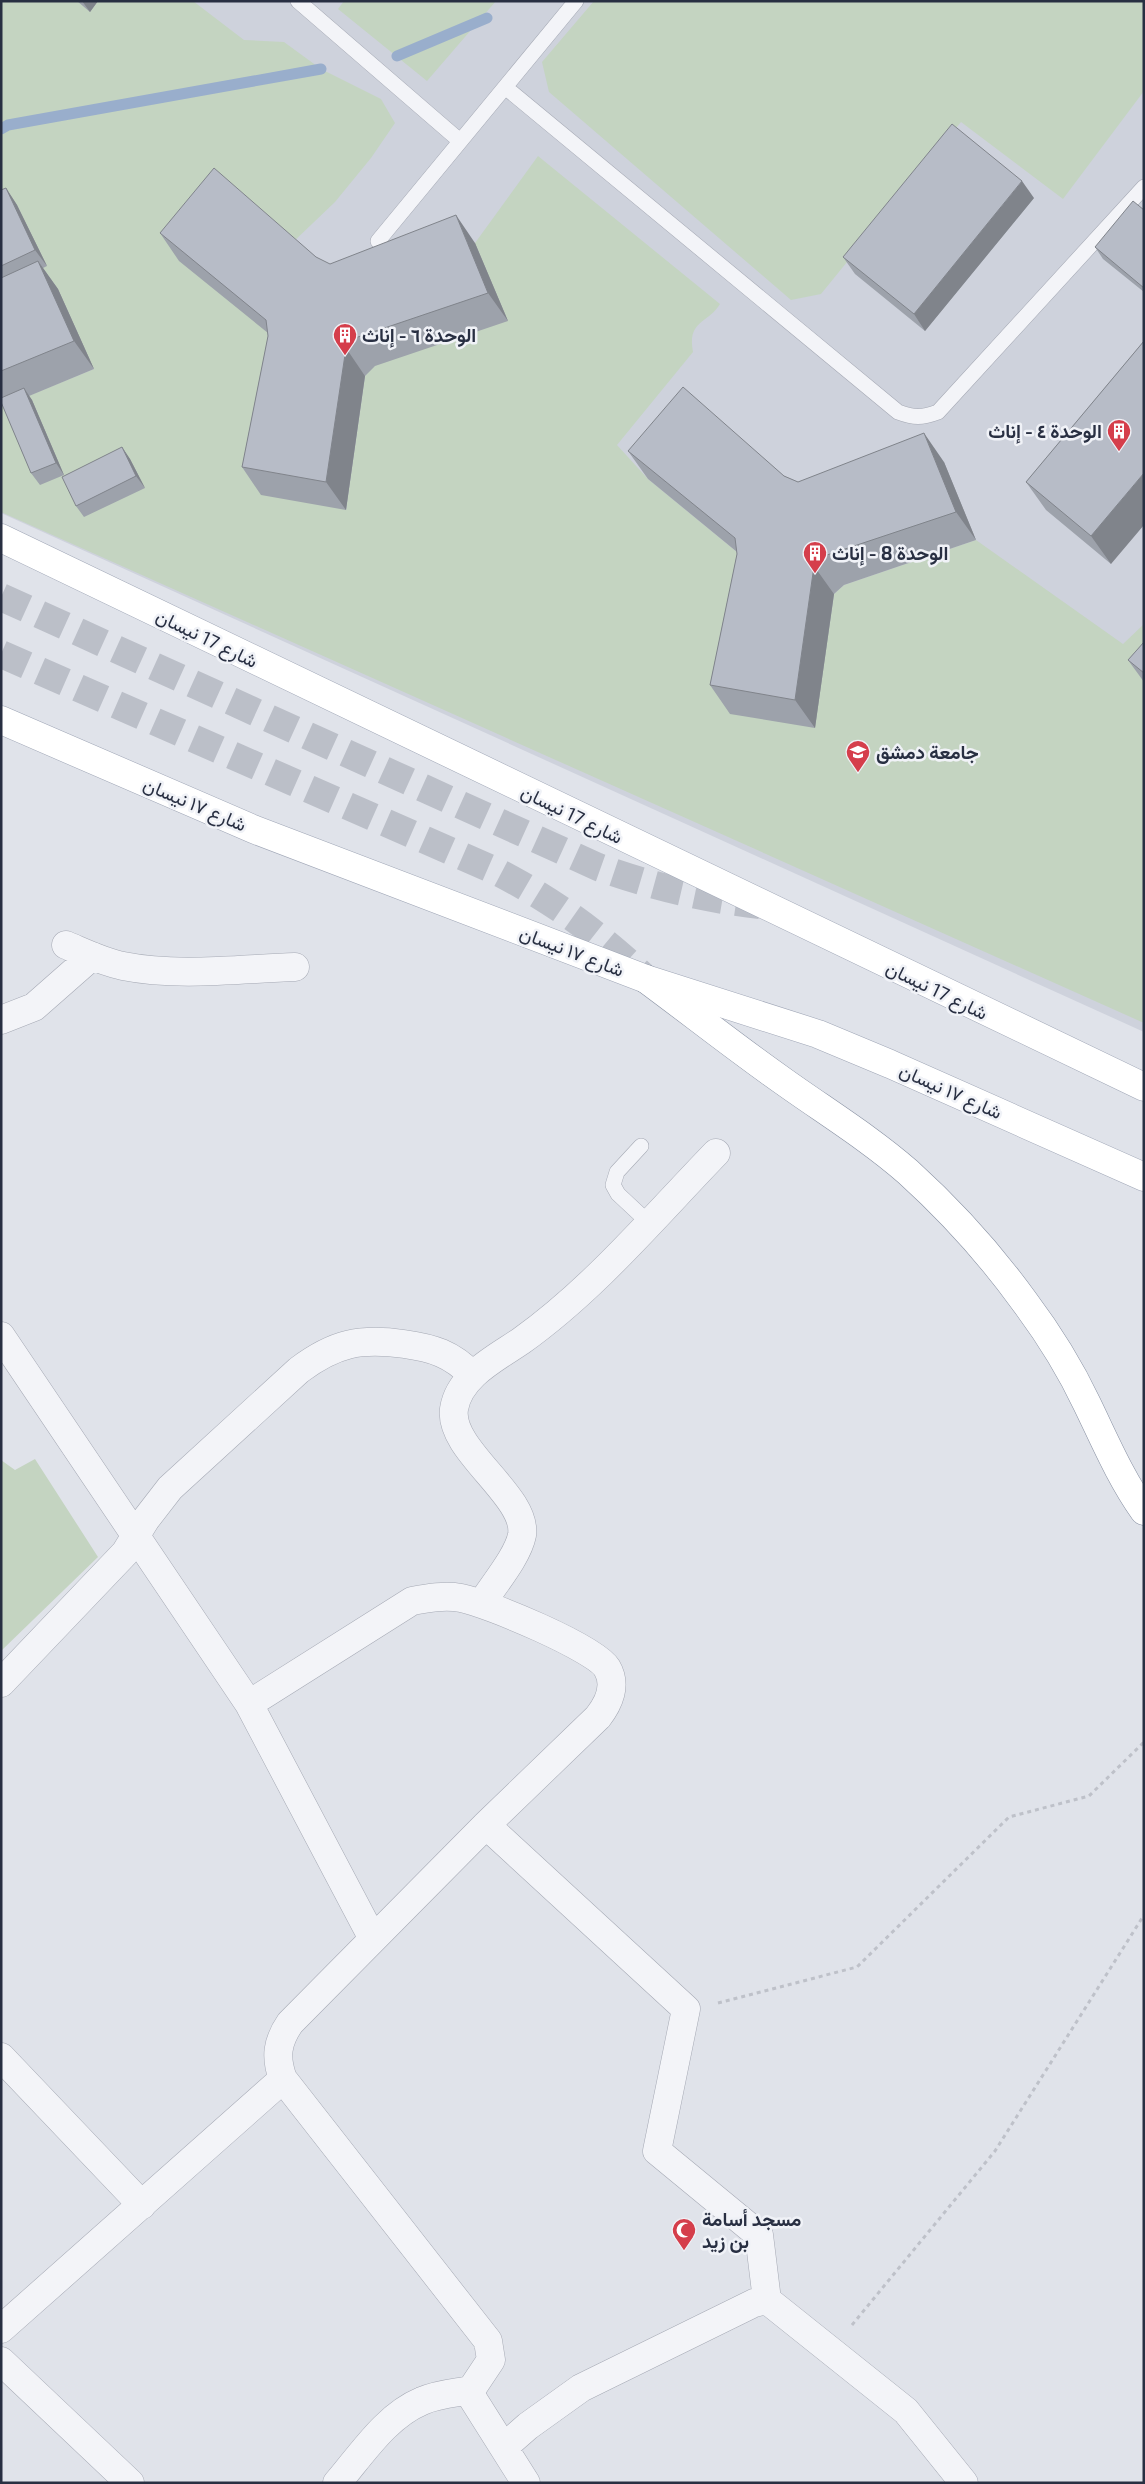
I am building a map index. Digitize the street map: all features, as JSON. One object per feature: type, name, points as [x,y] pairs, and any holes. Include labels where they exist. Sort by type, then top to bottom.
[{"type":"main road","name":"شارع 17 نيسان","points":[[1,538],[1144,1087]]},
{"type":"main road","name":"شارع ١٧ نيسان","points":[[1,720],[253,830],[646,979],[818,1034],[1144,1177]]},
{"type":"main road","points":[[646,979],[765,1069],[861,1134],[907,1172],[950,1212],[1001,1271],[1058,1351],[1086,1403],[1110,1457],[1144,1510]]},
{"type":"street","points":[[66,945],[121,966],[166,971],[295,967]]},
{"type":"street","points":[[1,1020],[34,1007],[92,956]]},
{"type":"street","points":[[482,1603],[518,1548],[522,1529],[517,1511],[457,1431],[454,1420],[457,1398],[463,1386],[472,1375],[538,1329],[582,1290],[716,1153]]},
{"type":"street","points":[[1,1336],[249,1704],[373,1939]]},
{"type":"street","points":[[1,1683],[113,1567],[136,1536],[151,1511],[170,1488],[299,1370],[317,1356],[357,1342],[378,1341],[431,1348],[443,1352],[472,1375]]},
{"type":"street","points":[[249,1704],[412,1601],[435,1597],[459,1598],[482,1603],[590,1653],[600,1660],[607,1669],[611,1680],[611,1693],[606,1706],[598,1716],[486,1825],[290,2023],[282,2036],[277,2050],[278,2066],[283,2079],[488,2341],[491,2360],[471,2390],[424,2400],[405,2409],[389,2423],[337,2483]]},
{"type":"street","points":[[486,1825],[686,2009],[657,2151],[759,2235],[767,2300],[906,2411],[964,2483]]},
{"type":"street","points":[[1,2058],[142,2204]]},
{"type":"street","points":[[1,2329],[283,2079]]},
{"type":"street","points":[[504,2447],[528,2426],[581,2388],[754,2303],[767,2300]]},
{"type":"street","points":[[1,2361],[130,2483]]},
{"type":"street","points":[[471,2390],[473,2399],[526,2483]]},
{"type":"lane","points":[[298,1],[460,141]]},
{"type":"lane","points":[[378,241],[576,1]]},
{"type":"lane","points":[[505,87],[898,412],[912,417],[924,418],[938,412],[1144,187]]},
{"type":"lane","points":[[641,1146],[617,1172],[613,1185],[618,1194],[649,1222]]},
{"type":"path","points":[[686,2011],[857,1967],[1009,1817],[1089,1796],[1144,1742]]},
{"type":"path","points":[[830,2350],[995,2151],[1144,1915]]},
{"type":"shaded area","name":"جامعة دمشق","points":[[1,1],[1144,1],[1144,1032],[1,513]]},
{"type":"green space","points":[[1,1],[193,1],[244,40],[284,42],[321,69],[381,99],[395,123],[371,158],[335,202],[290,245],[286,348],[346,510],[365,376],[475,243],[538,156],[720,304],[696,328],[692,342],[693,352],[617,445],[648,479],[754,566],[814,728],[834,594],[844,585],[976,540],[1123,644],[1144,624],[1144,1023],[1,512],[1,407],[94,369],[1,213]]},
{"type":"green space","points":[[344,1],[496,1],[427,81],[338,9]]},
{"type":"green space","points":[[594,1],[1144,1],[1144,91],[1063,199],[961,122],[821,294],[791,300],[549,92],[542,62]]},
{"type":"green space","points":[[35,1459],[98,1557],[1,1651],[1,1460],[15,1470]]},
{"type":"building","points":[[952,124],[1022,181],[914,314],[843,257]]},
{"type":"building","name":"الوحدة ٦ - إناث","points":[[214,168],[316,257],[330,264],[456,215],[488,293],[355,338],[346,348],[326,482],[242,467],[268,336],[266,320],[160,233]]},
{"type":"building","points":[[6,188],[35,250],[1,266],[1,190]]},
{"type":"building","points":[[1133,201],[1144,210],[1144,288],[1095,247]]},
{"type":"building","points":[[38,261],[74,341],[1,371],[1,278]]},
{"type":"building","points":[[1144,341],[1144,473],[1091,536],[1026,482]]},
{"type":"building","name":"الوحدة 8 - إناث","points":[[683,387],[784,476],[798,482],[924,433],[956,512],[824,556],[814,566],[795,700],[710,685],[737,554],[735,538],[628,451]]},
{"type":"building","points":[[24,388],[56,463],[31,473],[1,402],[1,398]]},
{"type":"building","points":[[122,447],[136,476],[76,506],[62,477]]},
{"type":"building","points":[[1144,642],[1144,673],[1128,660]]},
{"type":"waterway","points":[[397,56],[487,18]]},
{"type":"waterway","points":[[1,129],[8,125],[321,69]]},
{"type":"tunnel","points":[[1,597],[598,867],[678,891],[760,905]]},
{"type":"tunnel","points":[[1,654],[496,871],[537,894],[575,919],[594,933],[646,979]]},
{"type":"place","name":"الوحدة ٦ - إناث","points":[[345,356]]},
{"type":"place","name":"الوحدة ٤ - إناث","points":[[1119,452]]},
{"type":"place","name":"الوحدة 8 - إناث","points":[[815,574]]},
{"type":"place","name":"جامعة دمشق","points":[[858,773]]},
{"type":"place","name":"مسجد أسامة بن زيد","points":[[684,2251]]}]
